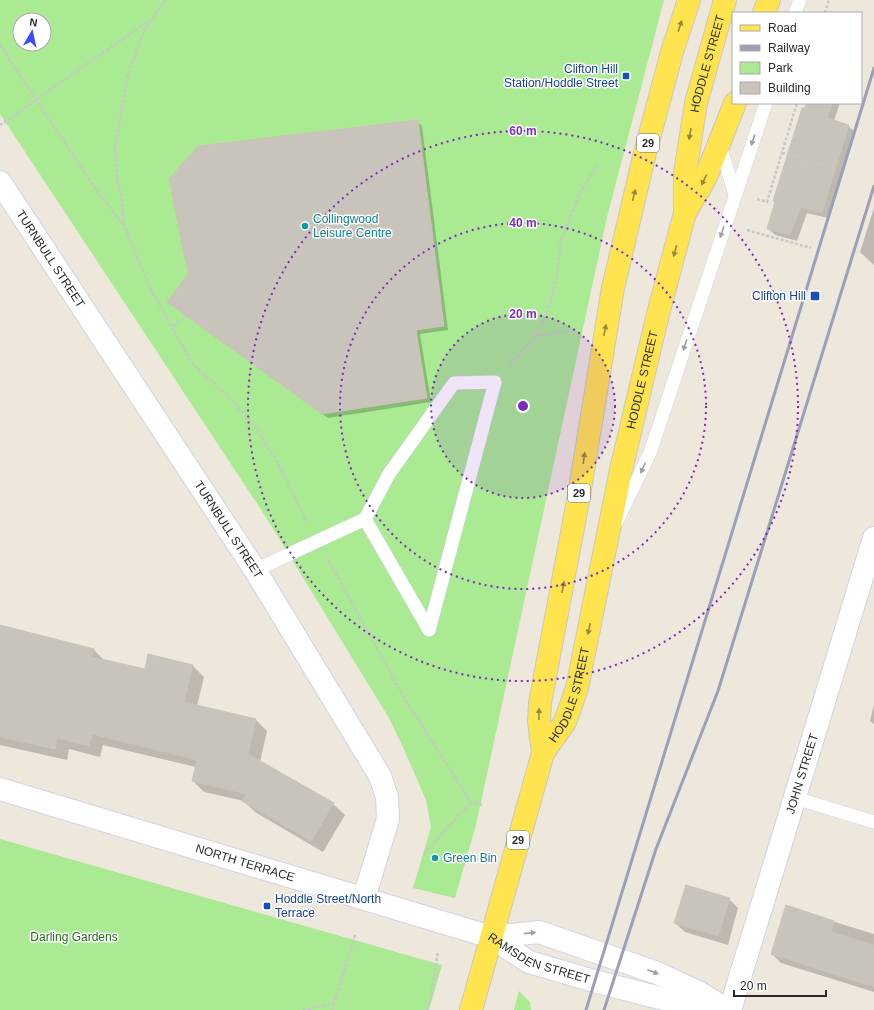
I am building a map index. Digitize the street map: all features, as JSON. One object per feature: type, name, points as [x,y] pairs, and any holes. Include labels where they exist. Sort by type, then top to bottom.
[{"type":"main road","name":"HODDLE STREET","points":[[543,753],[539,722],[540,703],[578,501],[613,288],[645,153],[672,52],[689,0]]},
{"type":"main road","name":"HODDLE STREET","points":[[471,1010],[543,753],[565,722],[572,706],[639,391],[685,214],[685,173],[689,137],[704,69],[725,0]]},
{"type":"main road","points":[[764,12],[769,0]]},
{"type":"main road","points":[[685,214],[705,179],[720,145],[735,104]]},
{"type":"street","name":"TURNBULL STREET","points":[[0,182],[255,570],[380,776],[387,797],[388,819],[364,898]]},
{"type":"street","name":"JOHN STREET","points":[[730,1010],[874,538]]},
{"type":"street","name":"NORTH TERRACE","points":[[0,789],[491,937]]},
{"type":"street","name":"RAMSDEN STREET","points":[[491,937],[539,932],[657,973],[700,993],[727,1010]]},
{"type":"street","name":"RAMSDEN STREET","points":[[491,937],[529,962],[594,982],[695,1007],[717,1010]]},
{"type":"lane","points":[[795,12],[800,0]]},
{"type":"lane","points":[[608,536],[625,506],[650,453],[766,104]]},
{"type":"lane","points":[[720,145],[735,195]]},
{"type":"lane","points":[[255,570],[365,519],[389,474],[454,383],[495,382],[429,630],[365,519]]},
{"type":"lane","points":[[795,798],[874,822]]},
{"type":"path","points":[[166,0],[151,19],[134,55],[128,74],[117,133],[115,163],[124,225],[150,290],[192,363],[228,396],[255,426],[278,463],[317,540],[406,701],[471,802],[482,805]]},
{"type":"path","points":[[825,12],[829,0]]},
{"type":"path","points":[[0,125],[151,19]]},
{"type":"path","points":[[0,45],[95,188],[124,225]]},
{"type":"path","points":[[756,199],[767,202],[797,104]]},
{"type":"path","points":[[782,153],[836,168]]},
{"type":"path","points":[[495,382],[535,336],[548,310],[556,281],[561,241],[581,190],[598,166]]},
{"type":"path","points":[[747,230],[811,248]]},
{"type":"path","points":[[172,326],[186,316]]},
{"type":"path","points":[[535,336],[574,330]]},
{"type":"path","points":[[424,854],[471,802]]},
{"type":"path","points":[[332,1010],[355,935]]},
{"type":"path","points":[[427,1010],[431,997],[438,951]]},
{"type":"path","points":[[303,1010],[334,1002]]},
{"type":"green space","points":[[0,0],[664,0],[607,217],[476,825],[455,898],[413,888],[431,827],[426,800],[389,718],[264,514],[0,114]]},
{"type":"green space","name":"Darling Gardens","points":[[0,839],[442,965],[429,1010],[0,1010]]},
{"type":"green space","points":[[519,991],[530,1002],[531,1010],[514,1010]]},
{"type":"building","points":[[806,104],[832,104],[827,118],[849,125],[822,213],[801,207],[790,235],[767,229],[775,202],[773,201],[802,108],[805,108]]},
{"type":"building","name":"Collingwood Leisure Centre","points":[[418,120],[444,326],[416,330],[427,398],[322,414],[167,302],[188,274],[169,179],[198,146]]},
{"type":"building","points":[[0,625],[94,649],[92,657],[145,669],[148,654],[193,665],[184,702],[256,719],[248,754],[334,803],[311,841],[242,801],[246,794],[192,781],[197,760],[92,734],[89,746],[57,738],[55,749],[0,737]]},
{"type":"building","points":[[686,885],[730,898],[718,936],[674,923]]},
{"type":"building","points":[[786,905],[834,921],[831,932],[874,945],[874,987],[771,954]]},
{"type":"railway","points":[[586,1010],[874,68]]},
{"type":"railway","points":[[604,1010],[656,849],[718,691],[874,186]]},
{"type":"place","name":"Clifton Hill Station/Hoddle Street","points":[[626,76]]},
{"type":"place","name":"Collingwood Leisure Centre","points":[[305,226]]},
{"type":"place","name":"Clifton Hill","points":[[815,296]]},
{"type":"place","name":"Green Bin","points":[[435,858]]},
{"type":"place","name":"Hoddle Street/North Terrace","points":[[267,906]]}]
